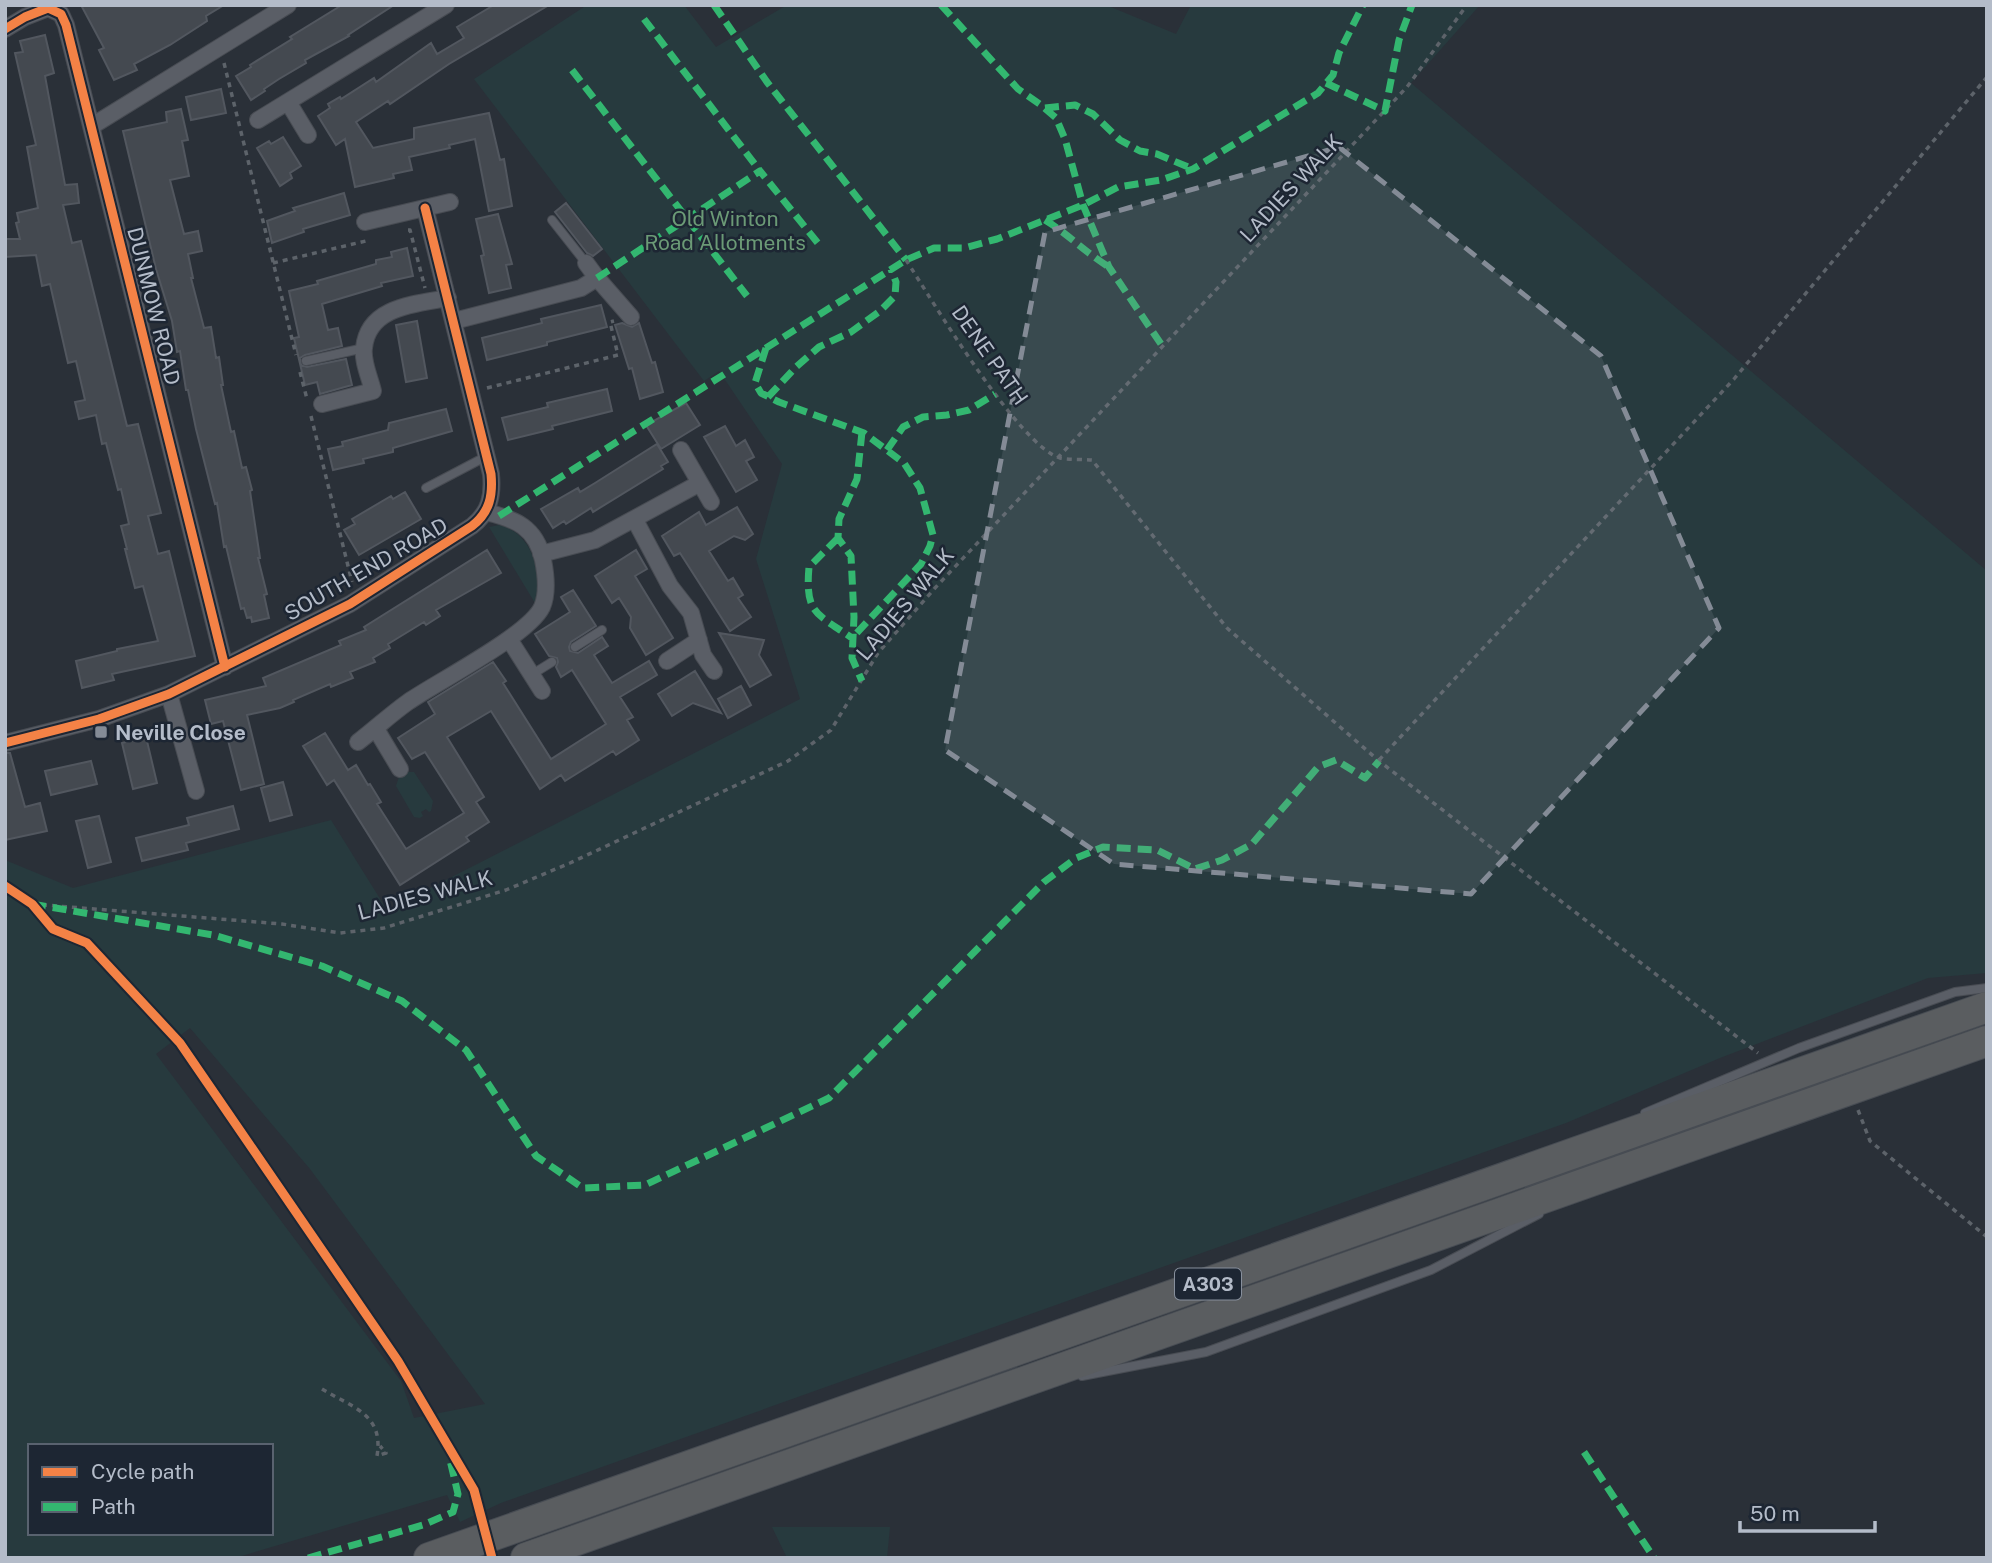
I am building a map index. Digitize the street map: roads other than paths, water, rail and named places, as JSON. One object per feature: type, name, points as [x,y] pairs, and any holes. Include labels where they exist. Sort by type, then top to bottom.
[{"type":"highway","name":"A303","points":[[429,1558],[1987,1007]]},
{"type":"highway","name":"A303","points":[[526,1558],[1987,1041]]},
{"type":"street","points":[[92,126],[288,5]]},
{"type":"street","points":[[258,120],[441,7]]},
{"type":"street","name":"DUNMOW ROAD","points":[[5,29],[40,8],[55,10],[61,14],[66,24],[225,667]]},
{"type":"street","points":[[288,102],[308,135]]},
{"type":"street","points":[[365,222],[450,202]]},
{"type":"street","points":[[358,742],[406,703],[528,625],[542,607],[546,589],[541,554],[527,530],[519,523],[486,513],[492,486],[487,456],[425,208]]},
{"type":"street","points":[[586,263],[631,317]]},
{"type":"street","points":[[454,321],[581,288],[597,278]]},
{"type":"street","points":[[322,404],[373,391],[364,348],[371,327],[381,316],[395,309],[448,298]]},
{"type":"street","points":[[681,450],[711,502]]},
{"type":"street","points":[[541,554],[595,540],[700,483]]},
{"type":"street","name":"SOUTH END ROAD","points":[[5,743],[99,719],[169,694],[356,600],[472,526],[486,513]]},
{"type":"street","points":[[635,520],[670,586],[691,613],[703,655],[714,671]]},
{"type":"street","points":[[509,639],[542,691]]},
{"type":"street","points":[[667,662],[699,640]]},
{"type":"street","points":[[169,694],[197,791]]},
{"type":"street","points":[[376,729],[400,769]]},
{"type":"lane","points":[[552,220],[586,263]]},
{"type":"lane","points":[[306,360],[364,348]]},
{"type":"lane","points":[[426,488],[487,456]]},
{"type":"lane","points":[[575,647],[602,630]]},
{"type":"lane","points":[[531,675],[552,662]]},
{"type":"lane","points":[[1642,1114],[1766,1061],[1955,992],[1987,988]]},
{"type":"lane","points":[[1539,1166],[1607,1131]]},
{"type":"lane","points":[[1567,1199],[1629,1167]]},
{"type":"lane","points":[[1071,1378],[1206,1352],[1431,1270],[1542,1212]]},
{"type":"lane","points":[[990,1394],[1058,1380]]},
{"type":"place","name":"Neville Close","points":[[101,732]]},
{"type":"park label","name":"Old Winton Road Allotments","points":[[725,230]]}]
